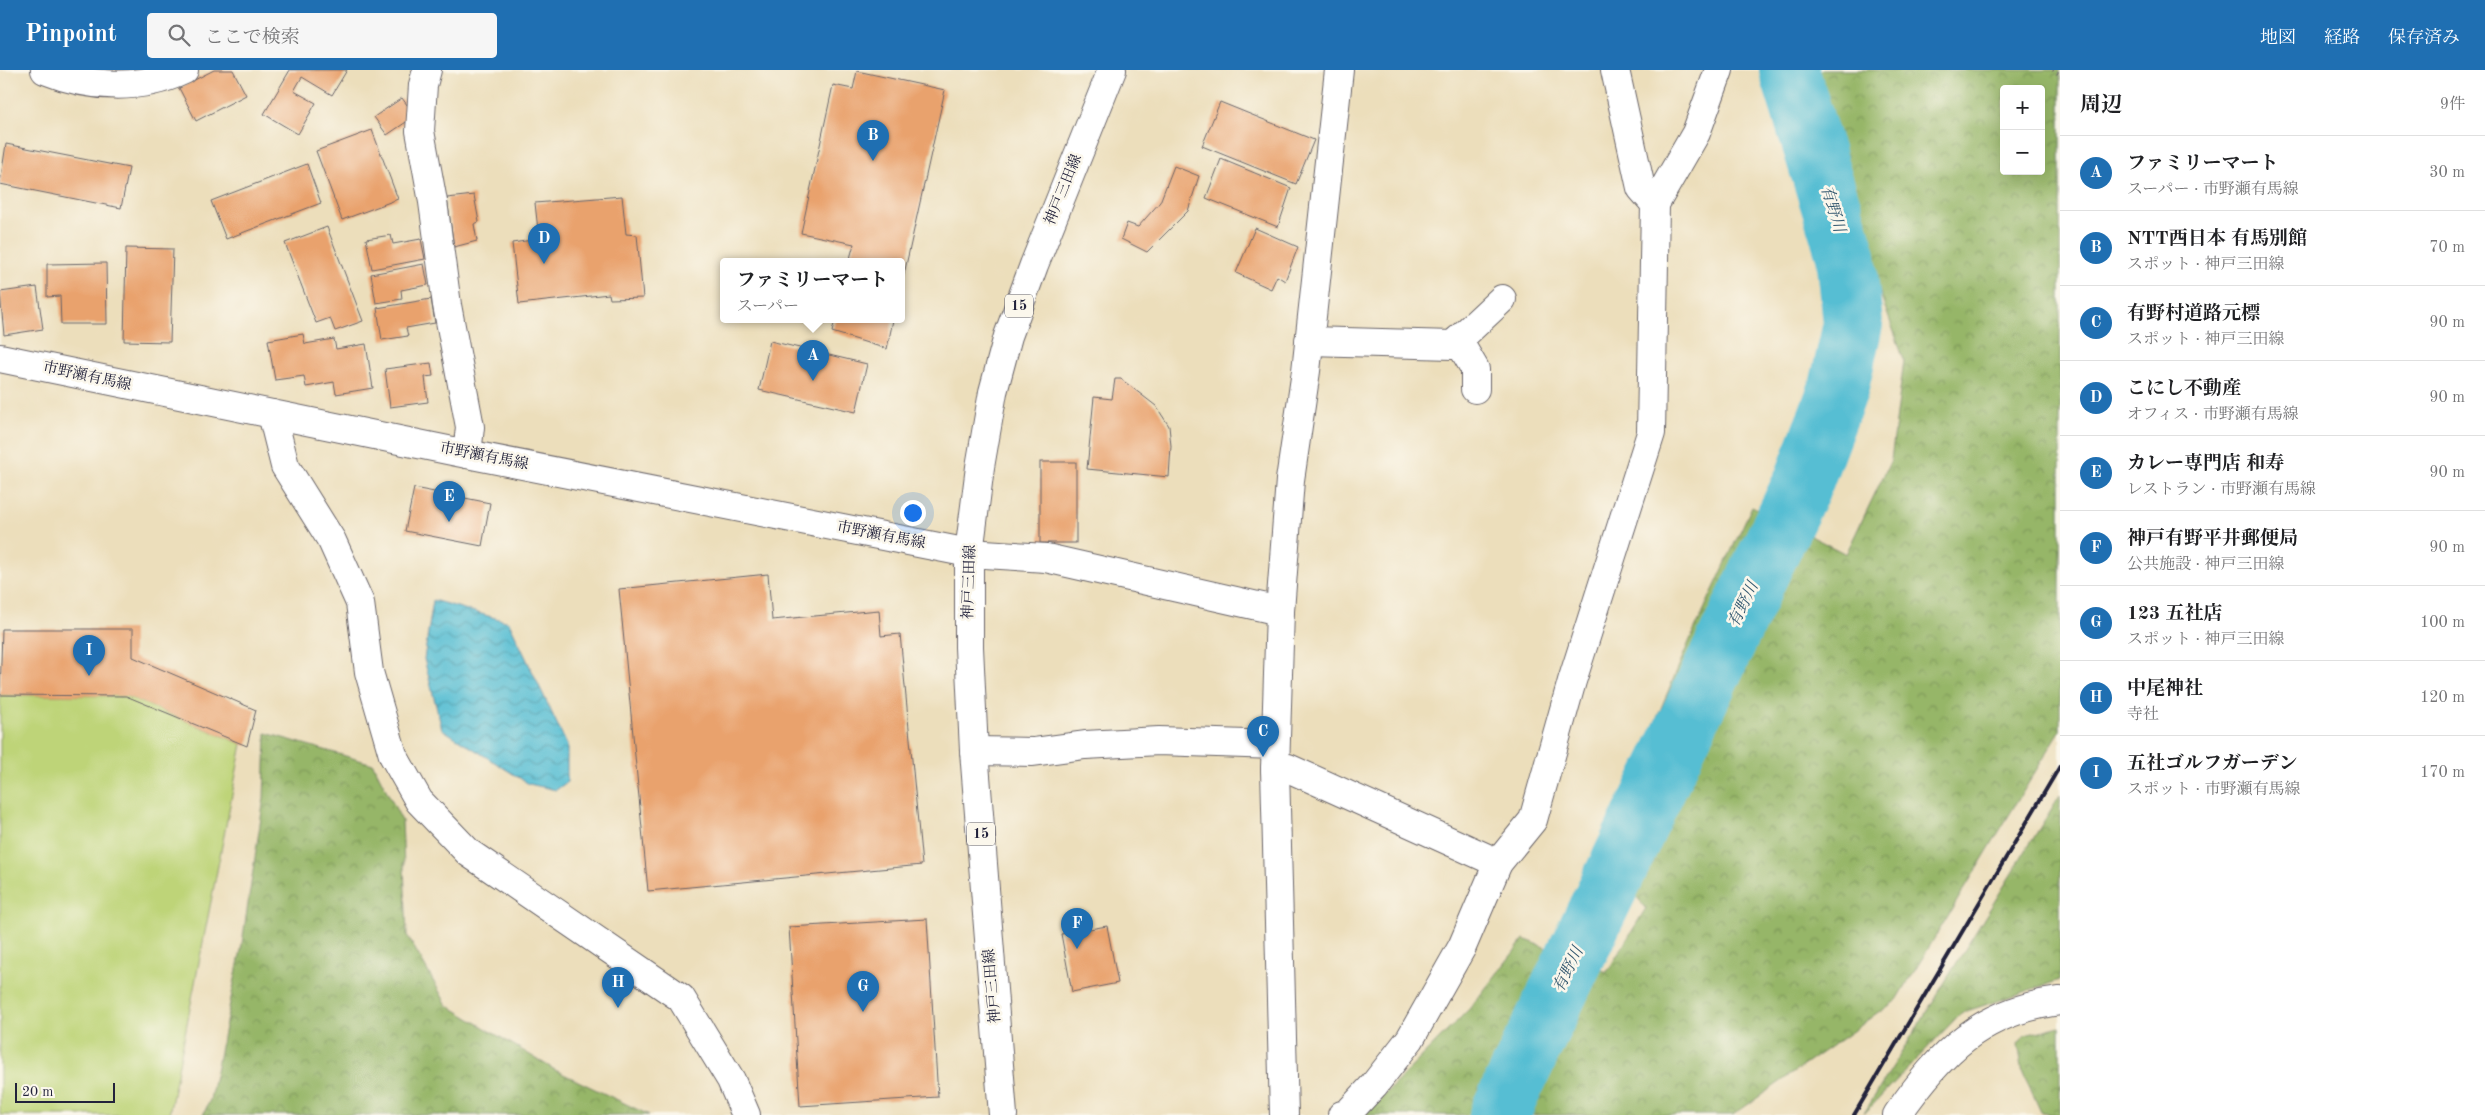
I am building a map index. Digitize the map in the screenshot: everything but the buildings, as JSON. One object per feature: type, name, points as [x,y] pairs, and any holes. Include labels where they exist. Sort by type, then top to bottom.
[{"type":"street","points":[[45,70],[62,77],[104,85],[131,85],[153,81],[184,70]]},
{"type":"street","points":[[427,70],[423,85],[420,131],[470,427],[467,454]]},
{"type":"street","name":"神戸三田線","points":[[1004,1115],[974,751],[969,646],[969,553],[981,458],[993,392],[1008,336],[1034,265],[1112,70]]},
{"type":"street","points":[[1284,1115],[1275,757],[1280,611],[1290,480],[1309,341],[1339,70]]},
{"type":"street","points":[[1615,70],[1641,188],[1655,204]]},
{"type":"street","points":[[1342,1115],[1347,1114],[1374,1085],[1410,1039],[1462,947],[1498,863],[1533,820],[1572,682],[1651,433],[1655,204],[1696,133],[1719,70]]},
{"type":"street","points":[[1309,341],[1453,345],[1502,299]]},
{"type":"street","points":[[1458,340],[1475,369],[1475,389]]},
{"type":"street","name":"市野瀬有馬線","points":[[0,358],[467,454],[969,553],[1046,558],[1280,611]]},
{"type":"street","points":[[272,414],[285,466],[332,541],[360,603],[369,672],[393,755],[419,801],[469,853],[681,998],[731,1080],[746,1115]]},
{"type":"street","points":[[974,751],[1033,752],[1085,745],[1159,741],[1275,757],[1288,768],[1498,863]]},
{"type":"street","points":[[1897,1115],[1925,1075],[1970,1034],[2013,1010],[2060,1001]]},
{"type":"path","points":[[2053,70],[2060,74]]},
{"type":"path","points":[[1131,1115],[1141,1115]]},
{"type":"green space","points":[[1769,70],[2060,70],[2060,731],[1897,1000],[1733,1115],[1364,1115],[1470,1008],[1524,939],[1607,972],[1646,908],[1600,853],[1689,642],[1752,506],[1846,554],[1891,460],[1904,360],[1857,229],[1800,174]]},
{"type":"green space","points":[[0,695],[126,696],[242,744],[169,1115],[0,1115]]},
{"type":"green space","points":[[266,733],[373,764],[402,821],[407,935],[447,1005],[555,1070],[649,1115],[203,1115],[210,1100],[241,950],[264,798]]},
{"type":"green space","points":[[2060,795],[2060,980],[1961,1013],[1863,1115]]},
{"type":"green space","points":[[2060,1026],[2060,1115],[2041,1112],[2023,1073],[2018,1044],[2025,1035]]},
{"type":"water","points":[[433,600],[509,622],[567,745],[567,782],[556,790],[529,784],[442,729],[424,659]]},
{"type":"waterway","name":"有野川","points":[[1499,1115],[1804,480],[1839,387],[1853,324],[1846,255],[1789,70]]},
{"type":"railway","points":[[1854,1115],[2060,766]]},
{"type":"place","name":"NTT西日本 有馬別館","points":[[873,161]]},
{"type":"place","name":"こにし不動産","points":[[544,264]]},
{"type":"place","name":"ファミリーマート","points":[[813,381]]},
{"type":"place","name":"カレー専門店 和寿","points":[[449,522]]},
{"type":"place","name":"五社ゴルフガーデン","points":[[89,676]]},
{"type":"place","name":"有野村道路元標","points":[[1263,757]]},
{"type":"place","name":"神戸有野平井郵便局","points":[[1077,949]]},
{"type":"place","name":"中尾神社","points":[[618,1008]]},
{"type":"place","name":"123 五社店","points":[[863,1012]]}]
